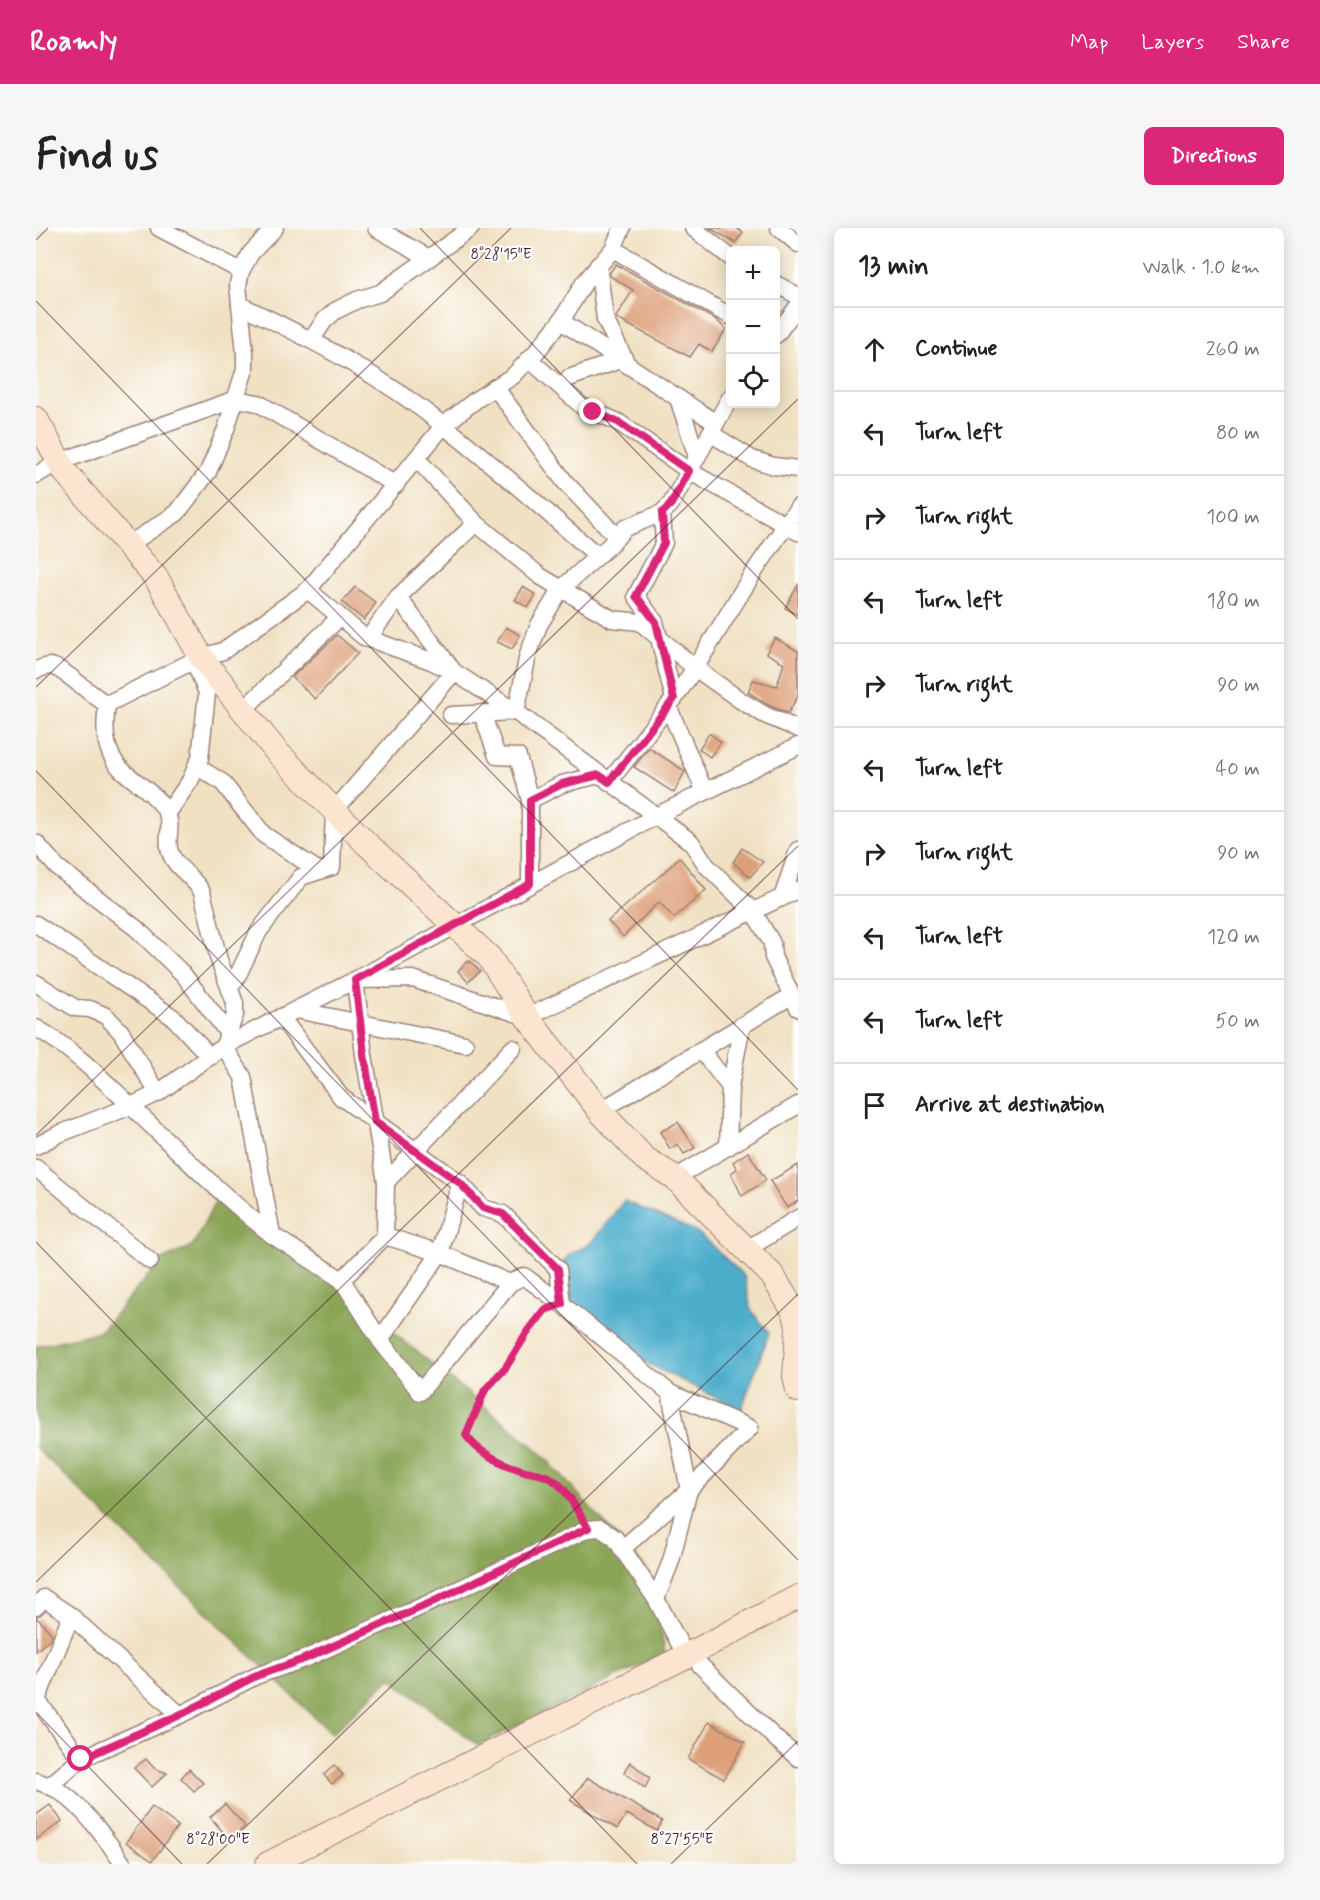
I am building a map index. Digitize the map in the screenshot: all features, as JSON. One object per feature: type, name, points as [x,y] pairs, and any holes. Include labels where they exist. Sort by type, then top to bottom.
[{"type":"street","points":[[159,228],[242,271]]},
{"type":"street","points":[[128,544],[177,513],[208,472],[245,369],[238,285],[251,253],[275,228]]},
{"type":"street","points":[[376,228],[429,258]]},
{"type":"street","points":[[312,339],[324,321],[335,311],[380,293],[471,228]]},
{"type":"street","points":[[107,704],[198,659],[223,651],[308,590],[444,425],[513,376],[529,359],[561,321],[598,265],[612,249],[622,228]]},
{"type":"street","points":[[693,228],[726,254]]},
{"type":"street","points":[[779,228],[797,242]]},
{"type":"street","points":[[612,249],[726,314]]},
{"type":"street","points":[[598,265],[605,320],[624,362]]},
{"type":"street","points":[[780,286],[798,296]]},
{"type":"street","points":[[240,305],[312,339],[372,375],[444,425],[598,556]]},
{"type":"street","points":[[780,330],[798,306]]},
{"type":"street","points":[[561,321],[678,398],[752,459],[774,466],[798,469]]},
{"type":"street","points":[[529,359],[582,406],[618,422],[693,464],[791,529]]},
{"type":"street","points":[[569,378],[624,362]]},
{"type":"street","points":[[495,387],[565,482],[617,537]]},
{"type":"street","points":[[678,398],[693,464]]},
{"type":"street","points":[[36,475],[59,462],[236,399],[258,403],[396,484]]},
{"type":"street","points":[[516,712],[528,655],[539,625],[561,589],[625,528],[662,513],[671,504],[726,405]]},
{"type":"street","points":[[36,419],[65,472],[157,579],[198,659],[207,693],[200,758],[190,781],[167,814]]},
{"type":"street","points":[[417,459],[476,523],[540,576],[612,619],[640,622],[695,668],[765,715],[798,729]]},
{"type":"street","points":[[530,800],[562,784],[604,779],[671,702],[695,668],[752,575],[791,529],[798,507]]},
{"type":"street","points":[[662,513],[664,543],[636,596],[656,622],[671,702],[705,792]]},
{"type":"street","points":[[368,639],[398,597],[476,523]]},
{"type":"street","points":[[308,590],[368,639],[421,656],[454,672],[516,712],[692,842],[707,866],[753,911],[772,943],[773,957],[794,1002],[742,1025],[600,1111]]},
{"type":"street","points":[[398,597],[454,672]]},
{"type":"street","points":[[243,710],[340,617]]},
{"type":"street","points":[[198,659],[276,751],[334,811],[489,957],[527,1017],[600,1111],[644,1158],[675,1178],[772,1275],[795,1313],[798,1329],[795,1376],[798,1390]]},
{"type":"street","points":[[36,670],[49,666],[58,668],[97,699],[107,704]]},
{"type":"street","points":[[235,981],[259,931],[301,877],[332,867],[334,811],[454,672]]},
{"type":"street","points":[[36,1146],[59,1134],[158,1093],[210,1057],[226,1039],[235,1015],[235,1003],[219,960],[202,892],[198,884],[170,853],[168,846],[171,827],[167,814],[150,792],[121,769],[113,759],[105,741],[107,704]]},
{"type":"street","points":[[451,715],[516,712]]},
{"type":"street","points":[[482,714],[497,756],[518,757],[530,800],[530,884]]},
{"type":"street","points":[[226,1039],[289,1013],[355,980],[656,816],[798,746]]},
{"type":"street","points":[[196,766],[222,782],[264,835],[319,871]]},
{"type":"street","points":[[36,843],[57,867],[137,929],[183,974],[226,1039],[243,1077],[272,1235]]},
{"type":"street","points":[[782,898],[798,850]]},
{"type":"street","points":[[355,980],[413,979],[527,1017],[798,890]]},
{"type":"street","points":[[36,924],[174,1018],[210,1057]]},
{"type":"street","points":[[342,1280],[385,1236],[386,1182],[355,980]]},
{"type":"street","points":[[36,983],[75,1008],[90,1009],[106,1016],[121,1032],[158,1093]]},
{"type":"street","points":[[289,1013],[360,1023],[465,1044]]},
{"type":"street","points":[[289,1013],[341,1096],[460,1183],[483,1208],[503,1214],[558,1269],[562,1304]]},
{"type":"street","points":[[728,1147],[730,1087],[742,1025]]},
{"type":"street","points":[[36,1028],[48,1034],[92,1070],[234,1205],[272,1235],[342,1280],[380,1340],[420,1392],[510,1283],[524,1276],[562,1304],[670,1393],[750,1428],[689,1490],[622,1549]]},
{"type":"street","points":[[386,1182],[513,1048]]},
{"type":"street","points":[[701,1050],[730,1087]]},
{"type":"street","points":[[675,1178],[798,1105]]},
{"type":"street","points":[[36,1168],[150,1260]]},
{"type":"street","points":[[380,1340],[440,1253],[460,1183]]},
{"type":"street","points":[[747,1248],[798,1218]]},
{"type":"street","points":[[385,1236],[440,1253],[510,1283]]},
{"type":"street","points":[[656,1599],[671,1561],[689,1490],[670,1393]]},
{"type":"street","points":[[43,1784],[81,1759],[180,1715],[256,1676],[304,1659],[428,1604],[588,1528],[600,1528],[615,1538],[693,1660],[798,1758]]},
{"type":"street","points":[[305,1864],[693,1660],[798,1597]]},
{"type":"street","points":[[39,1598],[71,1616],[180,1715]]},
{"type":"street","points":[[268,1864],[693,1660],[798,1613]]},
{"type":"street","points":[[71,1616],[37,1699],[81,1759]]},
{"type":"street","points":[[43,1784],[65,1795],[106,1838],[123,1864]]},
{"type":"path","points":[[562,1304],[545,1310],[527,1333],[506,1367],[485,1390],[466,1435],[478,1449],[492,1457],[516,1469],[551,1478],[562,1489],[588,1528]]},
{"type":"green space","points":[[220,1192],[538,1450],[651,1574],[665,1653],[478,1745],[390,1678],[332,1734],[36,1448],[36,1346],[99,1332],[162,1260],[193,1246]]},
{"type":"water","points":[[624,1201],[697,1232],[744,1276],[751,1310],[769,1333],[741,1410],[613,1346],[578,1318],[558,1269],[569,1255],[590,1244]]},
{"type":"building","points":[[710,228],[736,228],[743,233],[735,243]]},
{"type":"building","points":[[616,264],[716,320],[726,329],[712,352],[699,344],[690,357],[617,319],[616,317],[633,290],[610,276]]},
{"type":"building","points":[[798,585],[798,615],[785,608]]},
{"type":"building","points":[[355,587],[376,603],[364,620],[342,602]]},
{"type":"building","points":[[523,587],[536,595],[528,608],[515,600]]},
{"type":"building","points":[[506,627],[520,635],[512,649],[497,642]]},
{"type":"building","points":[[337,635],[358,653],[315,699],[292,677]]},
{"type":"building","points":[[775,638],[798,651],[798,696],[788,713],[770,706],[748,692],[753,680],[777,686],[784,663],[766,653]]},
{"type":"building","points":[[709,733],[721,742],[710,757],[699,749]]},
{"type":"building","points":[[649,748],[685,771],[674,793],[634,767]]},
{"type":"building","points":[[742,848],[763,862],[750,877],[733,862]]},
{"type":"building","points":[[679,857],[706,890],[674,918],[659,902],[623,937],[608,921]]},
{"type":"building","points":[[467,961],[468,963],[470,961],[480,971],[468,982],[458,971]]},
{"type":"building","points":[[678,1122],[695,1148],[684,1154],[678,1144],[670,1149],[660,1132]]},
{"type":"building","points":[[748,1152],[766,1180],[742,1196],[731,1173],[737,1169],[733,1162]]},
{"type":"building","points":[[798,1165],[798,1201],[787,1208],[770,1181]]},
{"type":"building","points":[[36,1617],[52,1634],[50,1639],[36,1651]]},
{"type":"building","points":[[709,1722],[745,1742],[724,1779],[688,1759]]},
{"type":"building","points":[[146,1759],[154,1768],[167,1773],[152,1787],[134,1768]]},
{"type":"building","points":[[630,1762],[650,1778],[645,1788],[624,1772]]},
{"type":"building","points":[[334,1765],[343,1775],[332,1784],[324,1775]]},
{"type":"building","points":[[189,1769],[203,1783],[194,1791],[181,1778]]},
{"type":"building","points":[[588,1778],[662,1821],[657,1831],[627,1814],[617,1829],[570,1800]]},
{"type":"building","points":[[225,1804],[245,1826],[230,1840],[210,1817]]},
{"type":"building","points":[[50,1805],[62,1821],[36,1840],[36,1815]]},
{"type":"building","points":[[152,1807],[178,1826],[152,1861],[126,1842]]},
{"type":"route","points":[[81,1759],[136,1736],[256,1676],[304,1659],[428,1604],[588,1528],[562,1489],[551,1478],[516,1469],[492,1457],[478,1449],[466,1435],[485,1390],[506,1367],[527,1333],[545,1310],[562,1304],[558,1269],[503,1214],[483,1208],[460,1183],[375,1122],[355,980],[530,884],[530,800],[562,784],[599,775],[609,782],[674,699],[656,622],[636,596],[664,543],[662,513],[671,504],[689,471],[618,422],[593,412]]}]
